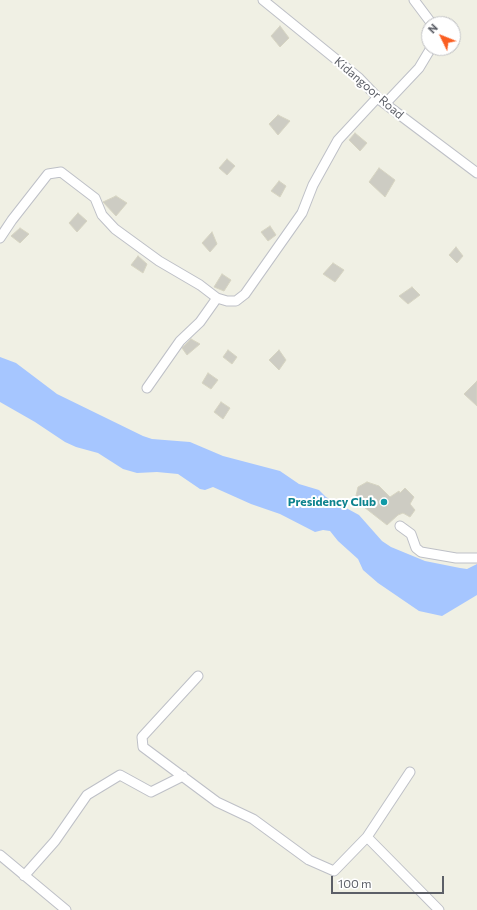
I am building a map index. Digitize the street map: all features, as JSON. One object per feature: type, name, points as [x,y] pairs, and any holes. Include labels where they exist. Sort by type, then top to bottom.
[{"type":"street","name":"Kidangoor Road","points":[[263,0],[359,78],[377,98],[477,173]]},
{"type":"street","points":[[414,0],[426,16]]},
{"type":"street","points":[[385,104],[419,68],[426,56]]},
{"type":"street","points":[[0,238],[48,174],[61,172],[95,198],[102,215],[115,229],[159,261],[200,285],[217,298],[227,301],[236,301],[245,294],[302,213],[313,185],[338,140],[377,98]]},
{"type":"street","points":[[147,388],[180,341],[200,322],[217,298]]},
{"type":"street","points":[[400,526],[411,534],[416,548],[421,552],[456,558],[477,558]]},
{"type":"street","points":[[198,676],[142,737],[143,747],[217,802],[253,819],[309,860],[334,871],[367,837],[410,772]]},
{"type":"street","points":[[24,876],[55,841],[87,795],[120,775],[151,792],[183,776]]},
{"type":"street","points":[[367,837],[439,910]]},
{"type":"street","points":[[0,855],[66,910]]},
{"type":"water","points":[[0,357],[16,363],[57,394],[143,436],[152,439],[190,442],[223,456],[280,471],[299,484],[319,490],[326,497],[359,515],[382,541],[391,547],[425,561],[460,568],[467,569],[477,564],[477,595],[442,616],[419,611],[378,583],[363,570],[358,559],[338,541],[330,531],[323,530],[315,532],[280,514],[251,504],[213,487],[205,490],[200,489],[178,474],[157,472],[137,473],[123,469],[98,453],[76,447],[65,442],[35,422],[0,402]]},
{"type":"building","points":[[280,26],[289,38],[280,47],[271,36]]},
{"type":"building","points":[[278,115],[290,121],[278,135],[269,124]]},
{"type":"building","points":[[355,133],[367,143],[360,151],[349,140]]},
{"type":"building","points":[[227,159],[235,166],[227,175],[219,168]]},
{"type":"building","points":[[379,168],[395,180],[385,197],[369,182]]},
{"type":"building","points":[[279,181],[286,186],[280,197],[271,191]]},
{"type":"building","points":[[116,196],[127,203],[116,216],[103,202]]},
{"type":"building","points":[[78,213],[87,221],[77,232],[69,223]]},
{"type":"building","points":[[270,226],[276,235],[268,241],[261,232]]},
{"type":"building","points":[[20,228],[29,234],[20,243],[11,236]]},
{"type":"building","points":[[212,232],[217,244],[210,252],[202,243]]},
{"type":"building","points":[[456,247],[463,256],[457,263],[449,255]]},
{"type":"building","points":[[138,256],[147,264],[143,273],[131,265]]},
{"type":"building","points":[[333,263],[344,270],[335,282],[323,274]]},
{"type":"building","points":[[222,274],[231,280],[224,291],[214,287]]},
{"type":"building","points":[[412,287],[420,295],[408,304],[399,296]]},
{"type":"building","points":[[191,339],[200,344],[187,355],[182,348]]},
{"type":"building","points":[[228,350],[237,357],[232,364],[223,357]]},
{"type":"building","points":[[279,350],[286,360],[279,370],[269,360]]},
{"type":"building","points":[[208,373],[218,380],[211,389],[202,383]]},
{"type":"building","points":[[477,381],[477,406],[464,394]]},
{"type":"building","points":[[221,402],[230,408],[223,419],[214,412]]},
{"type":"building","name":"Presidency Club","points":[[367,482],[379,486],[390,497],[399,491],[400,493],[405,488],[414,497],[410,504],[415,510],[410,517],[403,513],[398,515],[387,525],[355,500],[358,487]]},
{"type":"place","name":"Presidency Club","points":[[384,502]]}]
